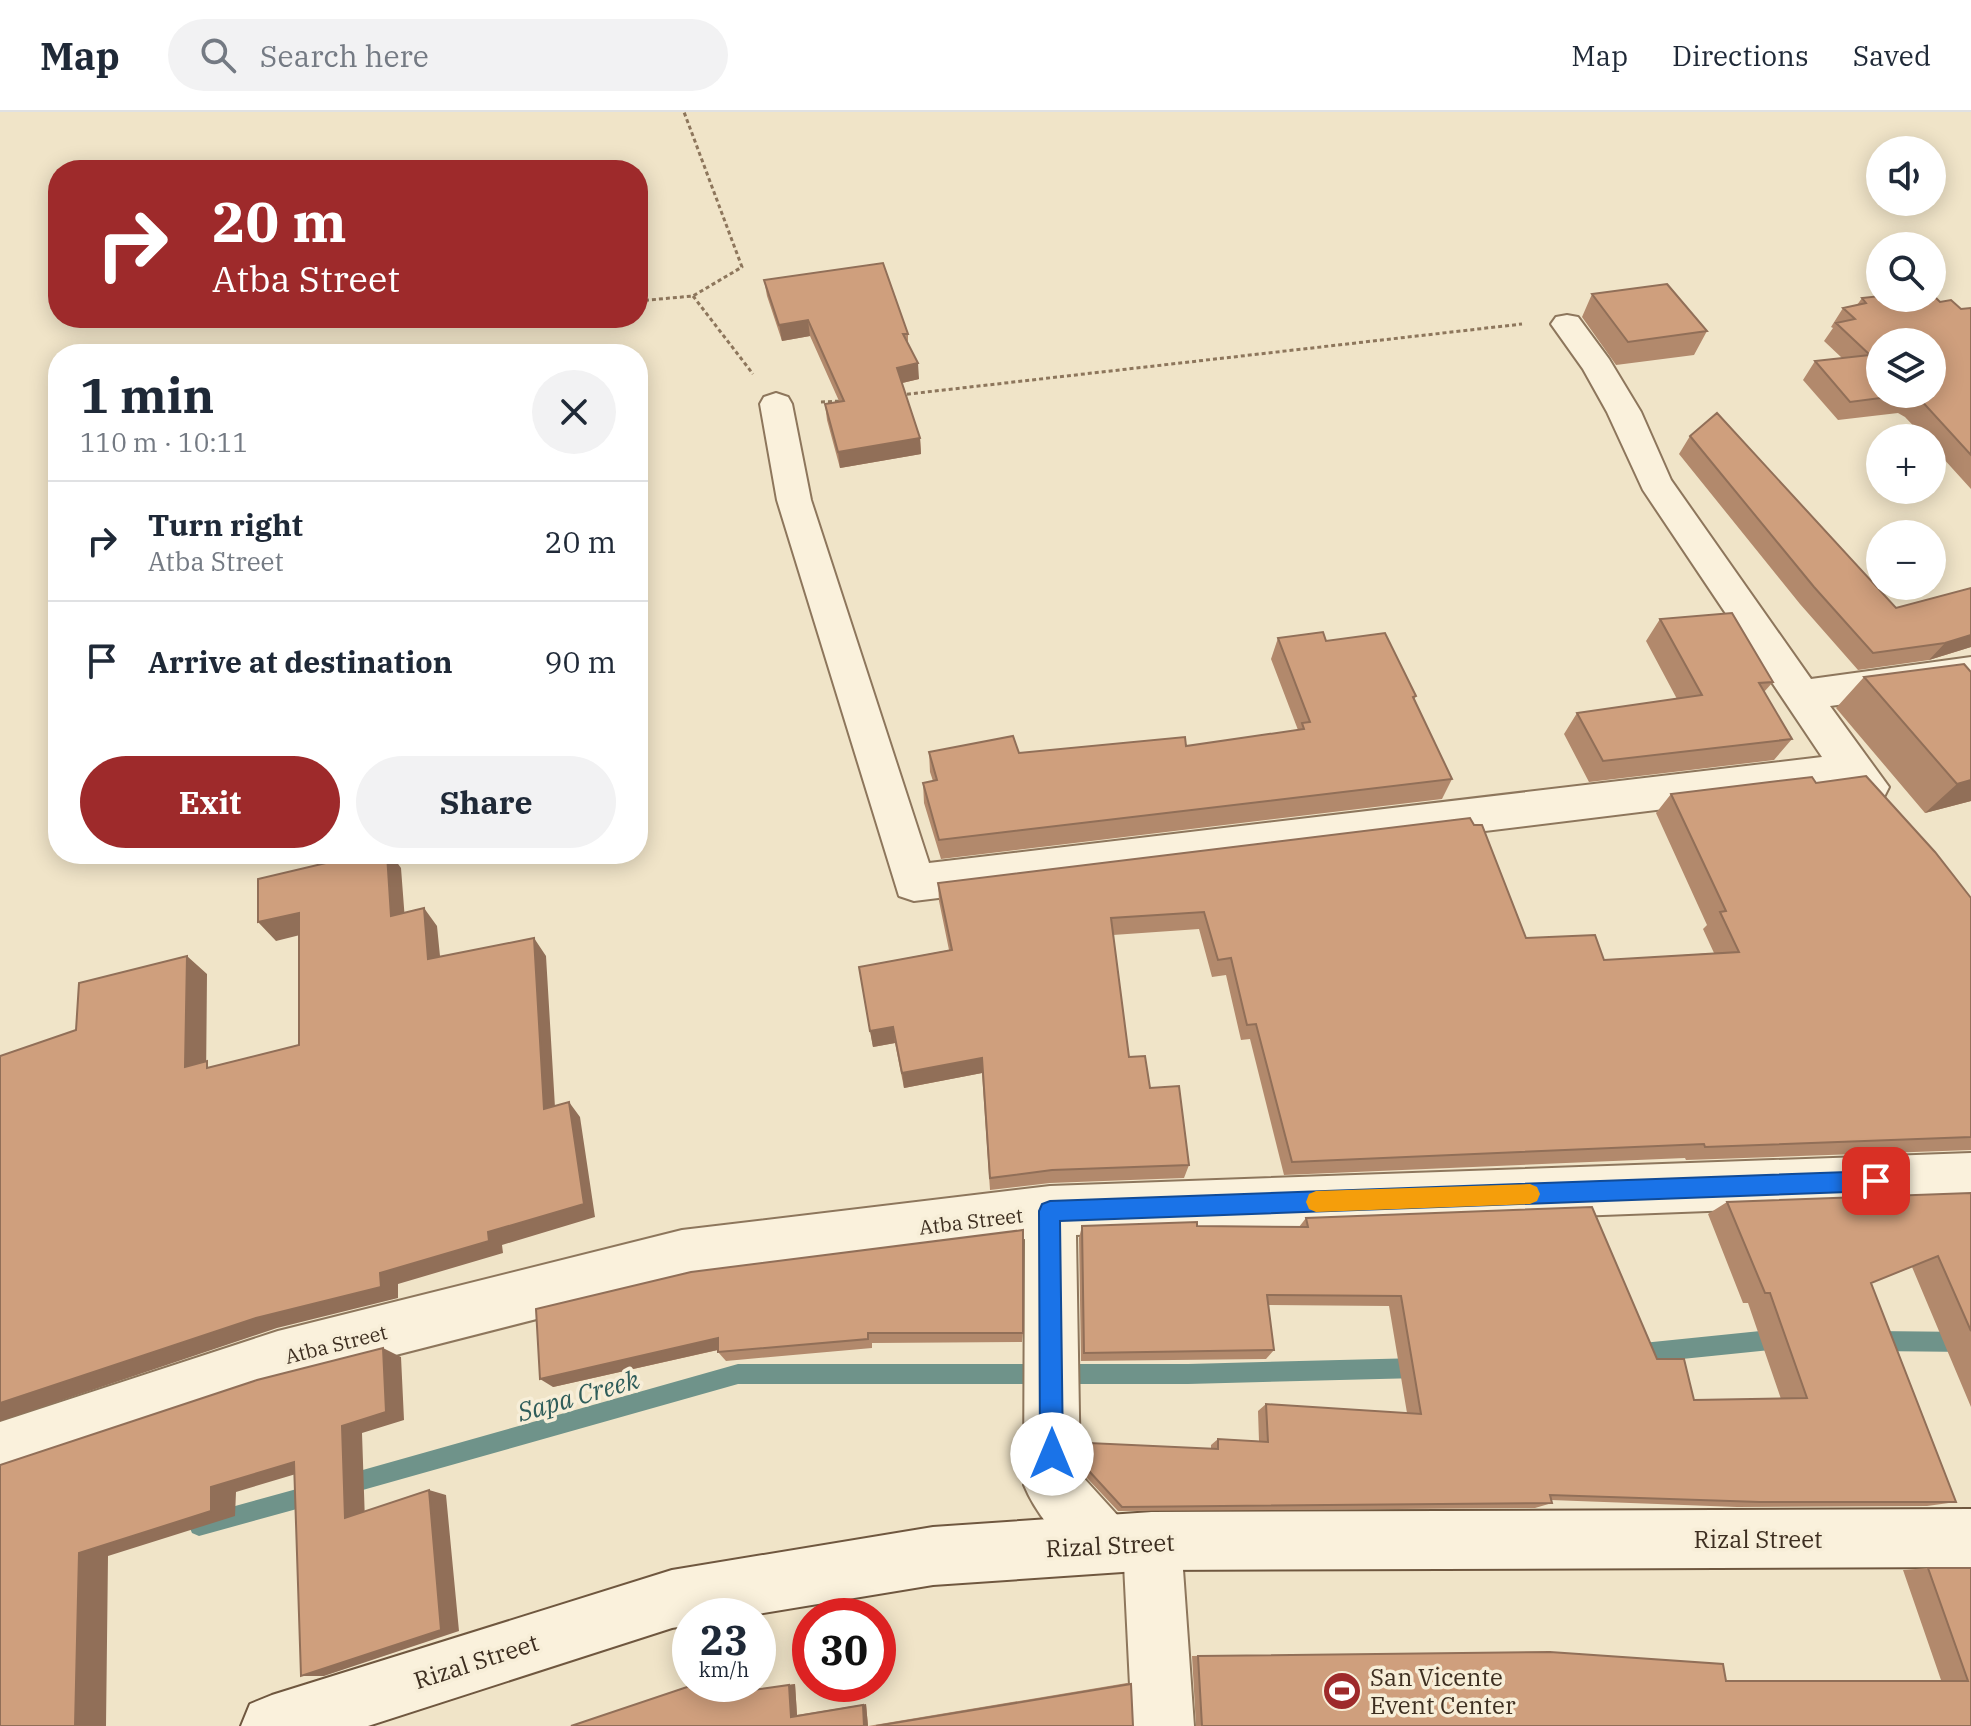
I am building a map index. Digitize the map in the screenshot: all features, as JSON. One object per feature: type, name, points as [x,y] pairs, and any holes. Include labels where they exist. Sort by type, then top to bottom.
[{"type":"street","points":[[1567,324],[1598,366],[1624,412],[1655,482],[1672,509],[1852,770],[1895,816]]},
{"type":"street","points":[[776,404],[794,500],[914,883],[1852,770]]},
{"type":"street","points":[[1802,695],[1971,672]]},
{"type":"street","name":"Atba Street","points":[[0,1450],[278,1358],[682,1256],[1050,1211],[1971,1177]]},
{"type":"street","points":[[1050,1211],[1052,1485],[1129,1542],[1163,1726]]},
{"type":"street","name":"Rizal Street","points":[[272,1726],[672,1599],[933,1556],[1129,1542],[1971,1538]]},
{"type":"path","points":[[648,300],[693,296],[742,267],[684,112]]},
{"type":"path","points":[[693,296],[776,404],[854,400]]},
{"type":"path","points":[[900,395],[1500,325],[1567,324]]},
{"type":"building","points":[[883,263],[908,334],[903,334],[918,363],[897,368],[920,438],[838,452],[825,404],[844,401],[808,320],[779,325],[764,280]]},
{"type":"building","points":[[1667,284],[1707,331],[1628,342],[1592,294]]},
{"type":"building","points":[[1951,300],[1961,309],[1971,308],[1971,455],[1946,424],[1928,408],[1946,408],[1946,328],[1866,328],[1866,351],[1836,323],[1855,319],[1843,308],[1866,303],[1866,312],[1946,312],[1946,301]]},
{"type":"building","points":[[1866,355],[1866,400],[1850,402],[1815,361]]},
{"type":"building","points":[[1717,413],[1866,575],[1866,600],[1889,600],[1896,608],[1926,600],[1946,600],[1946,595],[1971,588],[1971,635],[1945,643],[1873,653],[1814,587],[1690,436]]},
{"type":"building","points":[[1732,613],[1773,682],[1759,683],[1792,739],[1603,761],[1577,713],[1702,695],[1660,619]]},
{"type":"building","points":[[1323,632],[1326,641],[1385,633],[1452,779],[939,840],[923,783],[937,780],[929,752],[1013,736],[1019,753],[1185,737],[1186,746],[1304,729],[1302,723],[1310,722],[1278,638]]},
{"type":"building","points":[[1964,664],[1971,672],[1971,780],[1957,784],[1864,677]]},
{"type":"building","points":[[1866,776],[1935,852],[1971,898],[1971,1137],[1705,1147],[1704,1144],[1292,1162],[1256,1024],[1247,1025],[1231,958],[1218,960],[1204,912],[1111,918],[1129,1057],[1145,1056],[1150,1088],[1179,1086],[1189,1165],[1052,1170],[990,1178],[982,1058],[902,1073],[893,1027],[870,1031],[859,967],[952,950],[938,883],[1470,818],[1474,825],[1482,825],[1526,938],[1595,935],[1604,960],[1739,952],[1720,912],[1726,911],[1671,794],[1812,777],[1816,783]]},
{"type":"building","points":[[322,864],[388,864],[391,916],[424,908],[428,959],[534,938],[544,1109],[569,1102],[584,1204],[488,1232],[489,1241],[380,1273],[381,1287],[256,1318],[0,1403],[0,1056],[76,1030],[79,983],[187,956],[185,1067],[207,1061],[207,1068],[299,1045],[299,913],[258,922],[258,879]]},
{"type":"building","points":[[1971,1193],[1971,1331],[1938,1256],[1871,1283],[1956,1502],[1760,1502],[1550,1495],[1552,1503],[1122,1507],[1089,1471],[1089,1443],[1218,1449],[1218,1439],[1268,1442],[1266,1404],[1421,1414],[1401,1296],[1267,1295],[1274,1350],[1084,1353],[1082,1226],[1197,1222],[1197,1226],[1308,1227],[1306,1218],[1592,1207],[1657,1359],[1684,1359],[1694,1400],[1807,1398],[1770,1293],[1765,1293],[1727,1202]]},
{"type":"building","points":[[1023,1230],[1023,1333],[868,1333],[868,1339],[718,1352],[718,1338],[540,1379],[536,1309],[691,1272]]},
{"type":"building","points":[[383,1348],[386,1412],[342,1426],[345,1518],[429,1490],[441,1630],[301,1676],[294,1462],[211,1487],[211,1511],[79,1553],[75,1726],[0,1726],[0,1465],[257,1380]]},
{"type":"building","points":[[1928,1568],[1971,1568],[1971,1726],[1202,1726],[1198,1656],[1550,1652],[1723,1664],[1726,1681],[1968,1681]]},
{"type":"building","points":[[1131,1684],[1133,1726],[876,1726]]},
{"type":"building","points":[[789,1685],[791,1717],[863,1705],[864,1726],[571,1726],[672,1692],[672,1702],[776,1702],[776,1687]]},
{"type":"waterway","points":[[1633,1354],[1781,1339]]},
{"type":"waterway","points":[[1873,1341],[1971,1342]]},
{"type":"waterway","name":"Sapa Creek","points":[[345,1485],[738,1374],[1188,1374],[1419,1368]]},
{"type":"waterway","name":"Sapa Creek","points":[[199,1526],[315,1494]]},
{"type":"slow traffic","points":[[1316,1202],[1530,1194]]},
{"type":"place","name":"San Vicente Event Center","points":[[1342,1691]]},
{"type":"route","points":[[1052,1454],[1050,1211],[1876,1181]]}]
